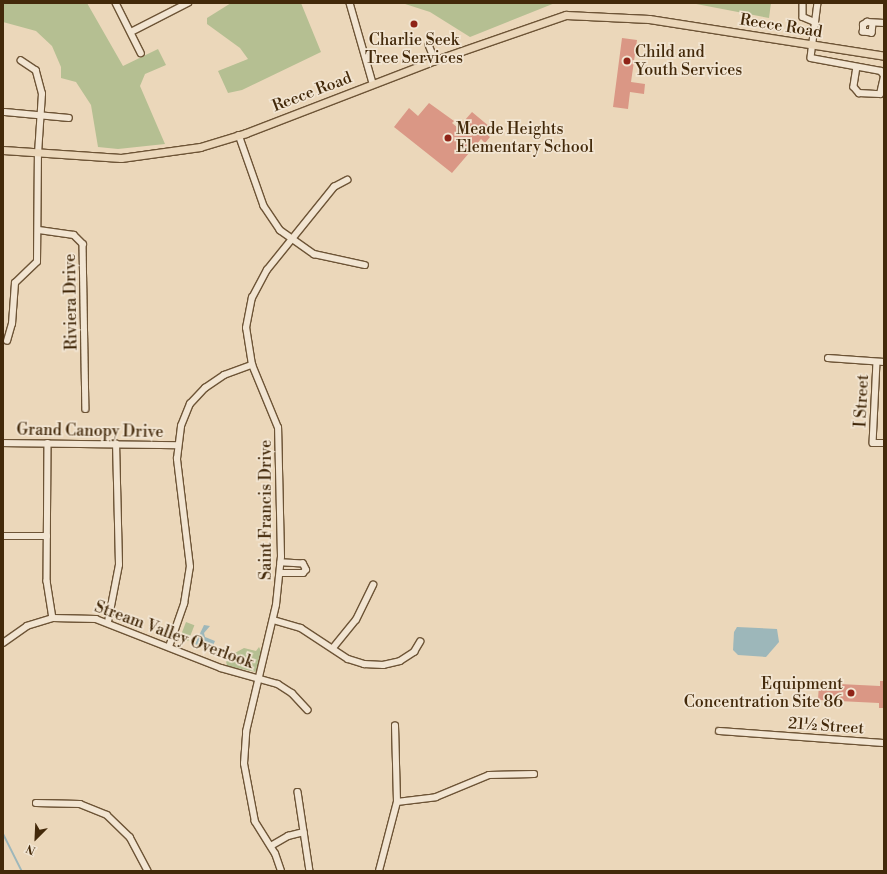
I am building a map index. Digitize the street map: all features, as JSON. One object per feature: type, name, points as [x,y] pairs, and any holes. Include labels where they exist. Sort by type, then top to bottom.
[{"type":"main road","name":"Reece Road","points":[[3,150],[100,158],[142,156],[200,147],[239,135],[373,83],[542,21],[578,14],[649,19],[884,56]]},
{"type":"street","points":[[116,3],[141,52]]},
{"type":"street","points":[[131,32],[188,3]]},
{"type":"street","points":[[350,3],[373,83]]},
{"type":"street","points":[[803,3],[803,17],[815,22]]},
{"type":"street","points":[[818,3],[810,55],[814,60],[857,67],[881,71],[884,76],[880,94],[858,93],[854,87],[857,67]]},
{"type":"street","points":[[874,24],[884,23]]},
{"type":"street","points":[[429,45],[435,60]]},
{"type":"street","points":[[7,341],[12,324],[15,283],[37,262],[39,230],[39,77],[32,66],[21,61]]},
{"type":"street","points":[[5,112],[69,118]]},
{"type":"street","points":[[239,135],[264,206],[280,230],[291,240],[314,254],[365,265]]},
{"type":"street","name":"Saint Francis Drive","points":[[280,871],[271,846],[255,822],[244,764],[246,732],[273,620],[280,573],[278,428],[252,365],[246,328],[252,298],[267,270],[334,187],[348,180]]},
{"type":"street","name":"Riviera Drive","points":[[39,230],[74,235],[83,244],[86,409]]},
{"type":"street","points":[[828,358],[884,362]]},
{"type":"street","name":"I Street","points":[[878,362],[873,442],[884,443]]},
{"type":"street","points":[[168,647],[184,604],[190,567],[177,445],[185,415],[197,396],[224,375],[252,365]]},
{"type":"street","name":"Grand Canopy Drive","points":[[3,443],[177,445]]},
{"type":"street","points":[[48,443],[47,581],[53,618]]},
{"type":"street","points":[[108,622],[119,565],[116,444]]},
{"type":"street","points":[[3,536],[47,536]]},
{"type":"street","points":[[280,563],[303,564],[306,570],[303,573],[280,573]]},
{"type":"street","points":[[333,648],[356,620],[373,585]]},
{"type":"street","name":"Stream Valley Overlook","points":[[3,643],[27,626],[53,618],[86,617],[108,622],[221,668],[285,688],[308,710]]},
{"type":"street","points":[[273,620],[301,628],[356,662],[383,665],[408,657],[420,642]]},
{"type":"street","points":[[379,871],[397,802],[395,726]]},
{"type":"street","name":"21½ Street","points":[[719,731],[884,743]]},
{"type":"street","points":[[397,802],[436,797],[489,775],[534,774]]},
{"type":"street","points":[[298,792],[310,871]]},
{"type":"street","points":[[36,803],[80,804],[107,815],[130,837],[148,871]]},
{"type":"street","points":[[271,846],[288,836],[304,832]]},
{"type":"green space","points":[[3,3],[87,3],[123,66],[158,49],[166,65],[145,74],[140,86],[165,144],[118,149],[98,147],[91,105],[76,82],[61,78],[61,67],[52,46],[36,31],[3,22]]},
{"type":"green space","points":[[231,3],[301,3],[321,52],[242,90],[228,93],[218,71],[248,59],[240,48],[207,24],[207,18]]},
{"type":"green space","points":[[402,3],[555,3],[470,37],[430,12]]},
{"type":"green space","points":[[691,3],[771,3],[769,18]]},
{"type":"green space","points":[[186,622],[194,625],[188,641],[180,638]]},
{"type":"green space","points":[[259,647],[262,653],[256,672],[227,666],[226,661],[230,661],[233,654],[244,648],[256,651]]},
{"type":"water","points":[[204,625],[210,626],[204,633],[205,637],[215,641],[211,650],[195,644]]},
{"type":"water","points":[[737,627],[777,629],[779,642],[766,657],[738,655],[733,650],[734,632]]},
{"type":"building","name":"Child and Youth Services","points":[[622,38],[637,40],[631,82],[645,84],[644,94],[630,92],[628,109],[613,107]]},
{"type":"building","name":"Meade Heights Elementary School","points":[[429,103],[454,121],[452,123],[458,128],[472,112],[490,127],[485,133],[490,137],[485,143],[481,139],[452,173],[394,127],[409,108],[418,116]]},
{"type":"building","name":"Equipment Concentration Site 86","points":[[880,681],[884,681],[884,708],[879,708],[879,703],[818,700],[819,683],[880,686]]},
{"type":"waterway","points":[[3,833],[22,871]]},
{"type":"place","name":"Charlie Seek Tree Services","points":[[414,24]]},
{"type":"place","name":"Child and Youth Services","points":[[627,61]]},
{"type":"place","name":"Meade Heights Elementary School","points":[[448,138]]},
{"type":"place","name":"Equipment Concentration Site 86","points":[[851,693]]}]
